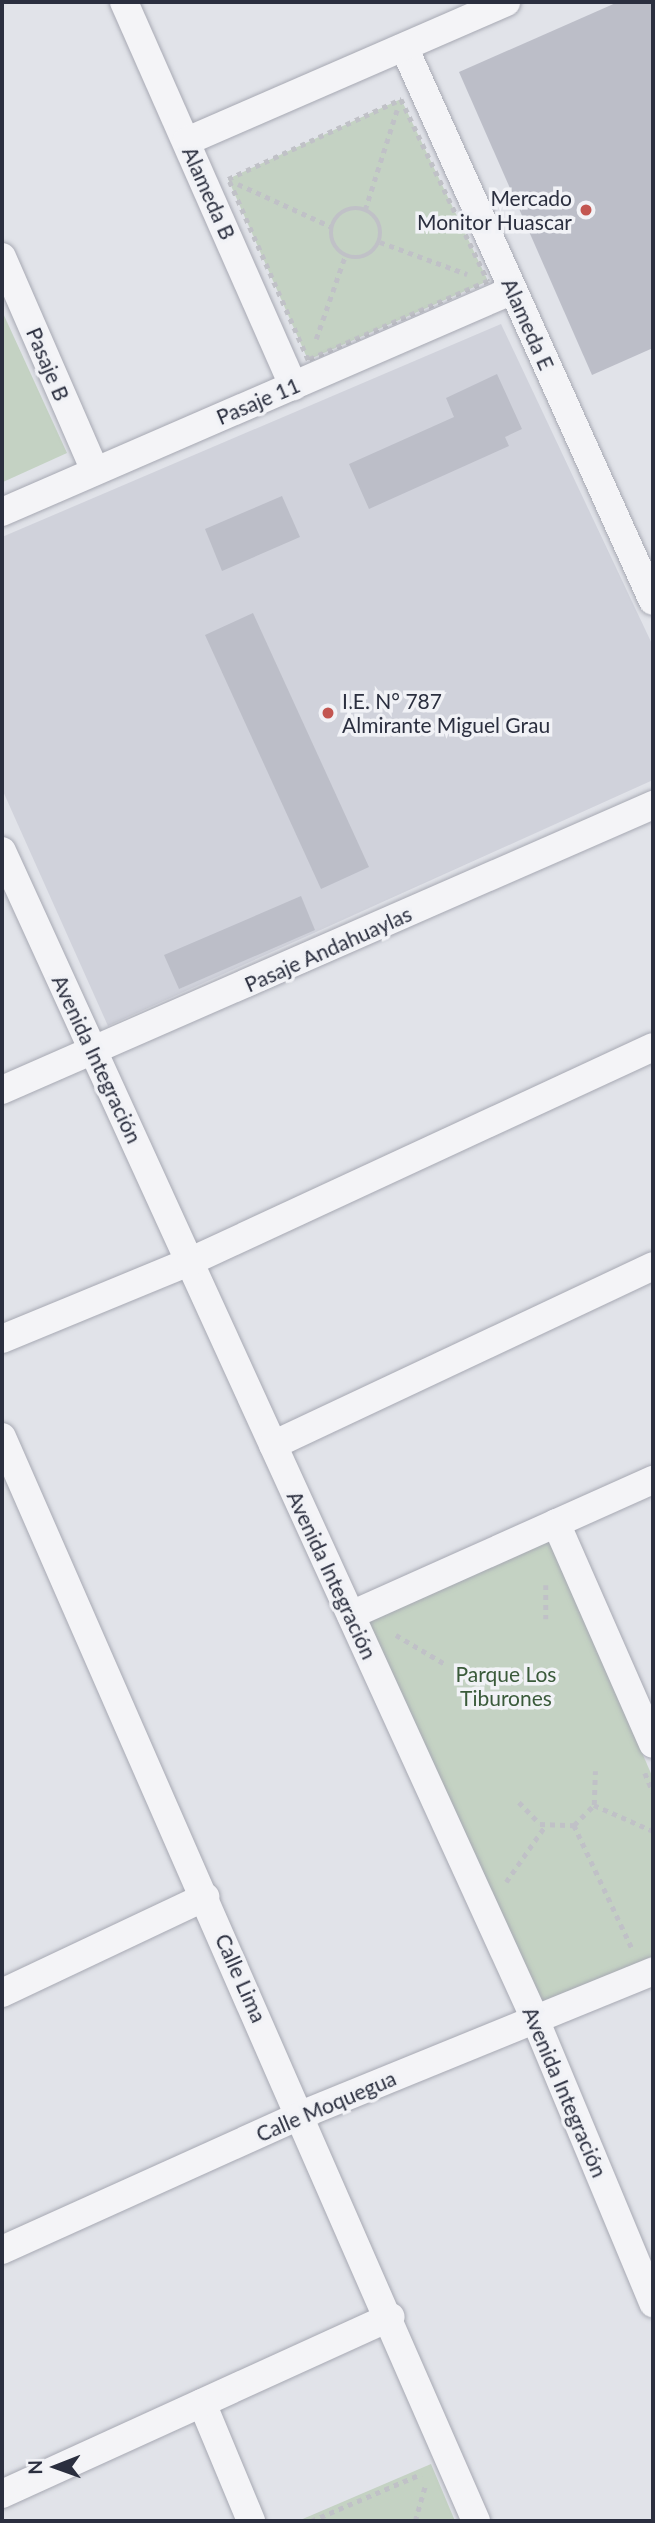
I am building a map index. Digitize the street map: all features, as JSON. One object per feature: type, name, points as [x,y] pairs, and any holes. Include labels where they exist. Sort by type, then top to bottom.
[{"type":"street","name":"Alameda B","points":[[124,2],[293,386]]},
{"type":"street","points":[[187,141],[506,2]]},
{"type":"street","name":"Alameda E","points":[[404,47],[500,285],[643,552],[653,601]]},
{"type":"street","name":"Pasaje B","points":[[2,257],[95,471]]},
{"type":"street","name":"Pasaje 11","points":[[2,512],[293,386],[500,285]]},
{"type":"street","name":"Pasaje Andahuaylas","points":[[2,1090],[94,1053],[653,805]]},
{"type":"street","name":"Avenida Integración","points":[[2,851],[535,2019],[653,2303]]},
{"type":"street","points":[[2,1339],[189,1262],[653,1047]]},
{"type":"street","points":[[272,1445],[653,1266]]},
{"type":"street","name":"Calle Lima","points":[[2,1437],[391,2317],[476,2521]]},
{"type":"street","points":[[351,1615],[653,1479]]},
{"type":"street","points":[[556,1523],[648,1756]]},
{"type":"street","points":[[2,1993],[205,1897]]},
{"type":"street","name":"Calle Moquegua","points":[[2,2250],[301,2115],[535,2019],[645,1964]]},
{"type":"street","points":[[2,2494],[391,2317]]},
{"type":"street","points":[[202,2403],[251,2521]]},
{"type":"path","points":[[401,99],[500,285]]},
{"type":"path","points":[[228,179],[401,99]]},
{"type":"path","points":[[365,210],[401,99]]},
{"type":"path","points":[[228,179],[308,360]]},
{"type":"path","points":[[228,179],[332,227]]},
{"type":"path","points":[[349,210],[365,210],[377,220],[380,242],[369,255],[345,256],[334,244],[332,227],[349,210]]},
{"type":"path","points":[[380,242],[500,285]]},
{"type":"path","points":[[308,360],[345,256]]},
{"type":"path","points":[[308,360],[500,285]]},
{"type":"path","points":[[389,1630],[445,1664]]},
{"type":"path","points":[[648,1756],[653,1792]]},
{"type":"path","points":[[519,1802],[545,1826],[574,1825],[594,1805],[595,1771]]},
{"type":"path","points":[[594,1805],[653,1831]]},
{"type":"path","points":[[574,1825],[645,1964]]},
{"type":"path","points":[[500,1891],[545,1826]]},
{"type":"path","points":[[311,2521],[429,2471]]},
{"type":"shaded area","name":"I.E. N° 787 Almirante Miguel Grau","points":[[501,324],[653,646],[653,780],[108,1026],[2,789],[2,537]]},
{"type":"green space","points":[[401,99],[488,281],[308,360],[228,179]]},
{"type":"green space","points":[[2,311],[67,453],[3,482],[2,479]]},
{"type":"green space","name":"Parque Los Tiburones","points":[[549,1539],[653,1778],[653,1957],[541,2002],[368,1621]]},
{"type":"green space","points":[[431,2464],[455,2521],[298,2521]]},
{"type":"building","name":"Mercado Monitor Huascar","points":[[618,2],[653,2],[653,348],[592,375],[459,72]]},
{"type":"building","points":[[497,374],[522,429],[505,437],[509,446],[369,509],[349,464],[454,417],[446,398]]},
{"type":"building","points":[[282,496],[300,537],[222,571],[205,529]]},
{"type":"building","points":[[253,613],[369,867],[321,889],[205,635]]},
{"type":"building","points":[[301,896],[315,930],[179,989],[164,955]]},
{"type":"place","name":"Mercado Monitor Huascar","points":[[586,210]]},
{"type":"place","name":"I.E. N° 787 Almirante Miguel Grau","points":[[328,713]]}]
